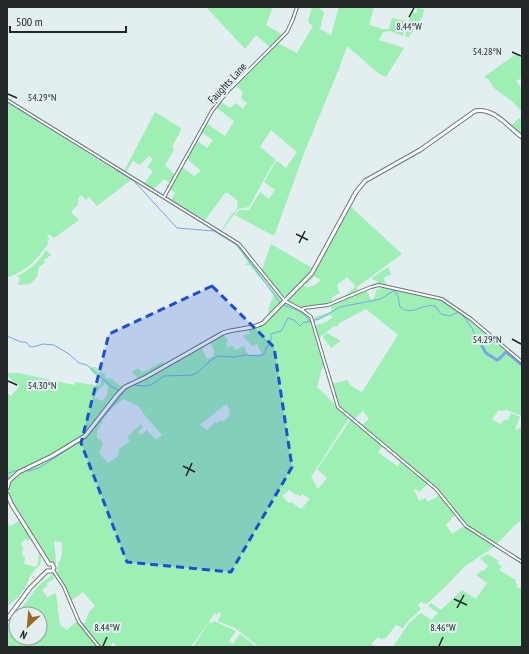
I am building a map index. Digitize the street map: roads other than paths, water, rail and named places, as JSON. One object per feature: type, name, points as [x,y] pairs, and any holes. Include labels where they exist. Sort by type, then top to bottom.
[{"type":"highway","points":[[7,488],[11,479],[20,472],[52,456],[85,436],[118,394],[125,388],[223,333],[260,324],[312,273],[359,188],[367,180],[420,150],[475,111],[484,110],[491,112],[522,137]]},
{"type":"highway","points":[[7,494],[12,505],[49,564],[53,566],[53,570],[51,572],[48,571],[30,588],[7,619]]},
{"type":"highway","points":[[48,571],[46,566],[49,564]]},
{"type":"street","name":"Faughts Lane","points":[[164,197],[197,136],[215,107],[227,92],[287,32],[297,7]]},
{"type":"street","points":[[7,100],[239,244],[285,300],[308,314],[312,320],[338,407],[436,489],[466,526],[522,562]]},
{"type":"street","points":[[302,310],[304,308],[328,305],[379,285],[437,298],[458,309],[522,362]]},
{"type":"street","points":[[53,570],[64,587],[79,622],[98,647]]},
{"type":"waterway","points":[[116,170],[134,181],[177,228],[214,231],[237,245],[281,304],[301,312],[310,322]]},
{"type":"waterway","points":[[24,470],[29,471],[39,468],[87,437],[127,388],[134,385],[151,385],[164,376],[192,375],[197,373],[211,360],[218,356],[233,357],[263,355],[271,340],[271,334],[281,331],[288,318],[294,320],[300,326],[303,323],[319,319],[340,307],[381,299],[395,291],[398,296],[400,307],[405,310],[409,311],[425,306],[435,306],[441,314],[450,316],[459,312],[461,313],[472,328],[482,346]]},
{"type":"waterway","points":[[7,336],[21,342],[26,342],[29,346],[33,347],[43,344],[54,345],[69,354],[79,363],[87,365],[112,387],[118,390]]},
{"type":"waterway","points":[[482,346],[486,353],[497,360],[506,352],[522,365]]},
{"type":"waterway","points":[[7,473],[21,470]]}]
